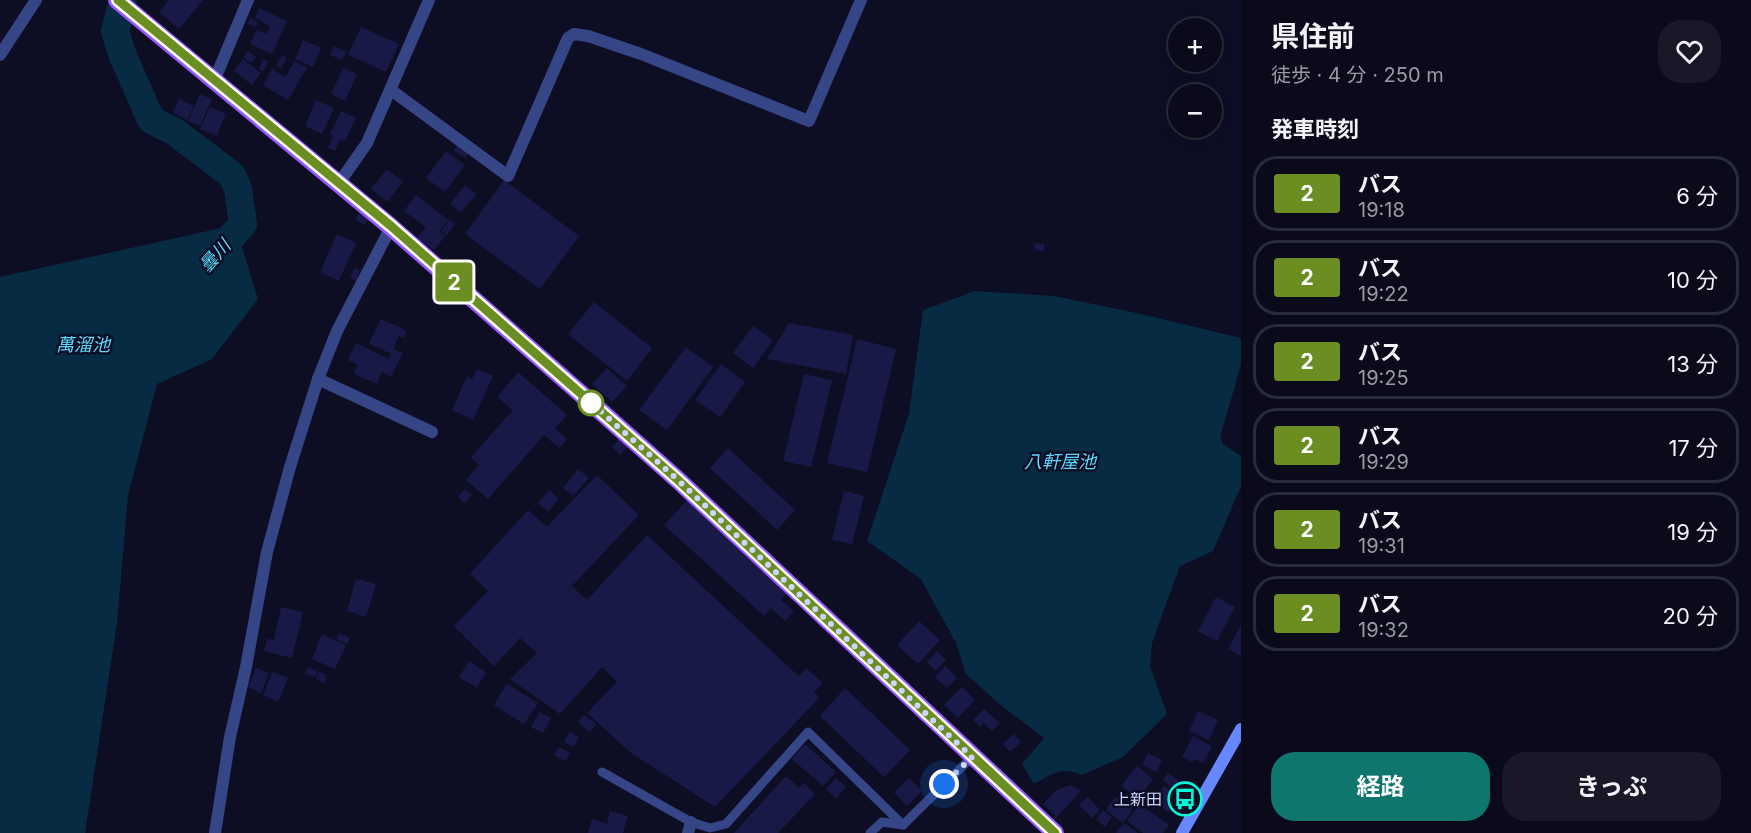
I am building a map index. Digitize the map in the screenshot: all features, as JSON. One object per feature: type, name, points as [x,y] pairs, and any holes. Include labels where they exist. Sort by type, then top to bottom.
[{"type":"main road","points":[[117,0],[391,226],[678,480],[1055,833]]},
{"type":"main road","points":[[1182,833],[1241,729]]},
{"type":"street","points":[[0,55],[36,0]]},
{"type":"street","points":[[214,81],[248,0]]},
{"type":"street","points":[[339,183],[367,143],[429,0]]},
{"type":"street","points":[[391,90],[508,176],[568,38],[574,34],[588,36],[641,54],[809,121],[861,0]]},
{"type":"street","points":[[215,833],[230,737],[246,667],[267,552],[290,467],[318,379],[337,331],[391,226]]},
{"type":"street","points":[[318,379],[432,432]]},
{"type":"lane","points":[[602,772],[689,828],[710,828],[726,824],[808,732],[903,825]]},
{"type":"lane","points":[[903,825],[972,757]]},
{"type":"lane","points":[[870,833],[882,822],[903,825]]},
{"type":"water","name":"萬溜池","points":[[235,225],[258,299],[212,359],[157,384],[128,495],[117,623],[85,833],[0,833],[0,277]]},
{"type":"water","name":"八軒屋池","points":[[975,291],[1054,296],[1241,338],[1241,365],[1220,437],[1223,444],[1241,456],[1241,486],[1213,551],[1180,566],[1152,643],[1150,666],[1167,714],[1123,757],[1082,775],[1063,771],[1034,784],[1022,764],[1044,738],[998,703],[966,674],[956,643],[921,579],[867,541],[909,414],[923,310]]},
{"type":"building","points":[[169,0],[203,0],[179,29],[159,12]]},
{"type":"building","points":[[259,8],[287,21],[272,54],[250,44],[257,30],[266,34],[270,26],[255,18]]},
{"type":"building","points":[[250,18],[258,22],[256,27],[248,24]]},
{"type":"building","points":[[361,27],[399,44],[386,72],[348,55]]},
{"type":"building","points":[[303,40],[321,48],[313,67],[295,59]]},
{"type":"building","points":[[333,46],[346,52],[342,60],[330,55]]},
{"type":"building","points":[[248,51],[256,57],[251,63],[243,57]]},
{"type":"building","points":[[282,55],[287,58],[281,68],[276,65]]},
{"type":"building","points":[[243,59],[261,73],[252,85],[234,71]]},
{"type":"building","points":[[263,59],[268,61],[264,71],[259,69]]},
{"type":"building","points":[[295,61],[307,68],[288,100],[263,85],[272,69],[285,77]]},
{"type":"building","points":[[343,68],[357,74],[345,101],[331,94]]},
{"type":"building","points":[[200,94],[212,99],[200,126],[188,121]]},
{"type":"building","points":[[179,99],[194,106],[187,120],[173,113]]},
{"type":"building","points":[[316,100],[334,108],[322,134],[305,126]]},
{"type":"building","points":[[210,107],[226,114],[216,136],[200,129]]},
{"type":"building","points":[[341,111],[356,118],[345,141],[340,139],[335,151],[328,148],[333,136],[330,134]]},
{"type":"building","points":[[458,143],[470,150],[466,158],[454,151]]},
{"type":"building","points":[[446,151],[465,165],[445,192],[426,178]]},
{"type":"building","points":[[387,169],[403,182],[387,202],[371,189]]},
{"type":"building","points":[[504,180],[579,236],[540,289],[465,234]]},
{"type":"building","points":[[465,185],[476,194],[461,212],[450,204]]},
{"type":"building","points":[[416,195],[448,220],[439,231],[445,236],[434,250],[417,238],[426,227],[404,211]]},
{"type":"building","points":[[361,211],[370,217],[364,225],[355,219]]},
{"type":"building","points":[[449,220],[455,224],[447,235],[441,231]]},
{"type":"building","points":[[337,234],[356,243],[339,281],[320,272]]},
{"type":"building","points":[[1035,243],[1044,244],[1044,251],[1035,250]]},
{"type":"building","points":[[355,268],[360,271],[356,281],[350,278]]},
{"type":"building","points":[[594,302],[652,348],[627,381],[568,334]]},
{"type":"building","points":[[381,319],[407,331],[404,338],[399,336],[393,349],[403,353],[391,377],[382,372],[376,384],[353,373],[358,365],[348,360],[356,343],[388,359],[391,354],[369,343]]},
{"type":"building","points":[[789,323],[853,335],[846,374],[767,359]]},
{"type":"building","points":[[753,326],[773,340],[753,368],[733,353]]},
{"type":"building","points":[[857,339],[896,349],[867,472],[827,463]]},
{"type":"building","points":[[686,347],[713,367],[667,430],[639,410]]},
{"type":"building","points":[[721,364],[745,382],[720,417],[695,400]]},
{"type":"building","points":[[607,368],[627,386],[612,402],[592,384]]},
{"type":"building","points":[[477,369],[493,376],[473,420],[452,410],[467,376],[472,379]]},
{"type":"building","points":[[518,372],[567,415],[555,428],[567,439],[559,448],[544,435],[488,499],[466,480],[479,465],[471,457],[513,410],[497,397]]},
{"type":"building","points":[[804,374],[832,380],[811,467],[783,461]]},
{"type":"building","points":[[619,439],[628,447],[620,455],[612,447]]},
{"type":"building","points":[[728,448],[795,510],[777,530],[710,468]]},
{"type":"building","points":[[578,469],[589,478],[573,496],[563,488]]},
{"type":"building","points":[[597,475],[639,515],[572,586],[587,600],[647,535],[799,676],[806,668],[823,683],[814,692],[819,698],[715,807],[631,753],[587,713],[617,682],[602,667],[560,714],[510,679],[537,653],[520,638],[494,666],[454,626],[488,591],[470,574],[528,510],[547,527]]},
{"type":"building","points":[[465,489],[472,495],[465,503],[458,497]]},
{"type":"building","points":[[549,490],[559,499],[548,512],[538,503]]},
{"type":"building","points":[[844,491],[864,496],[852,544],[832,540]]},
{"type":"building","points":[[689,498],[789,590],[781,600],[794,611],[785,621],[771,608],[764,616],[664,525]]},
{"type":"building","points":[[356,579],[376,584],[366,617],[347,611]]},
{"type":"building","points":[[1216,597],[1235,607],[1217,641],[1198,631]]},
{"type":"building","points":[[281,607],[303,612],[292,658],[264,651],[267,639],[274,640]]},
{"type":"building","points":[[919,621],[940,640],[918,664],[897,645]]},
{"type":"building","points":[[1241,625],[1241,656],[1228,649]]},
{"type":"building","points":[[339,633],[350,638],[348,644],[336,639]]},
{"type":"building","points":[[322,634],[346,645],[335,669],[312,659]]},
{"type":"building","points":[[937,651],[946,660],[936,671],[927,662]]},
{"type":"building","points":[[469,661],[486,672],[477,688],[459,677]]},
{"type":"building","points":[[945,666],[957,678],[947,688],[935,677]]},
{"type":"building","points":[[308,667],[318,672],[315,677],[305,673]]},
{"type":"building","points":[[256,668],[269,673],[261,693],[248,687]]},
{"type":"building","points":[[272,672],[288,678],[278,702],[263,695]]},
{"type":"building","points":[[319,672],[327,675],[324,683],[316,679]]},
{"type":"building","points":[[507,684],[538,703],[524,724],[494,705]]},
{"type":"building","points":[[962,687],[975,700],[958,718],[944,705]]},
{"type":"building","points":[[845,688],[910,750],[884,777],[820,716]]},
{"type":"building","points":[[984,709],[1000,723],[992,731],[984,723],[980,727],[973,720]]},
{"type":"building","points":[[1198,711],[1218,720],[1209,740],[1189,731]]},
{"type":"building","points":[[539,712],[551,718],[543,733],[531,727]]},
{"type":"building","points":[[584,715],[596,724],[590,732],[578,722]]},
{"type":"building","points":[[570,732],[579,737],[574,747],[564,742]]},
{"type":"building","points":[[1014,734],[1021,742],[1010,752],[1003,744]]},
{"type":"building","points":[[1193,736],[1212,746],[1203,763],[1194,759],[1192,762],[1182,757]]},
{"type":"building","points":[[805,744],[836,772],[823,786],[792,759]]},
{"type":"building","points":[[559,747],[570,753],[565,761],[554,755]]},
{"type":"building","points":[[1148,753],[1162,760],[1156,772],[1142,765]]},
{"type":"building","points":[[1137,766],[1153,779],[1138,799],[1121,786]]},
{"type":"building","points":[[1168,773],[1179,781],[1173,788],[1163,780]]},
{"type":"building","points":[[786,776],[799,788],[804,783],[815,794],[778,833],[734,833]]},
{"type":"building","points":[[836,778],[846,787],[836,799],[826,789]]},
{"type":"building","points":[[909,778],[922,791],[907,806],[894,792]]},
{"type":"building","points":[[1070,785],[1081,791],[1057,817],[1043,804],[1055,791]]},
{"type":"building","points":[[1164,786],[1179,797],[1168,812],[1153,800]]},
{"type":"building","points":[[1088,797],[1100,810],[1092,818],[1079,805]]},
{"type":"building","points":[[1115,797],[1133,810],[1123,823],[1106,810]]},
{"type":"building","points":[[1140,804],[1169,825],[1163,833],[1143,833],[1127,821]]},
{"type":"building","points":[[1103,810],[1112,817],[1105,827],[1096,819]]},
{"type":"building","points":[[610,811],[628,816],[623,833],[588,833],[592,819],[607,824]]},
{"type":"building","points":[[1124,823],[1138,833],[1117,833]]},
{"type":"waterway","name":"曇川","points":[[123,0],[115,31],[123,56],[151,120],[175,132],[232,175],[238,189],[243,224],[211,259]]},
{"type":"bus line","name":"2","points":[[118,0],[391,226],[678,480],[1055,833]]},
{"type":"place","name":"上新田","points":[[1185,799]]},
{"type":"route","points":[[591,403],[588,400],[678,480],[972,757],[944,784]]}]
